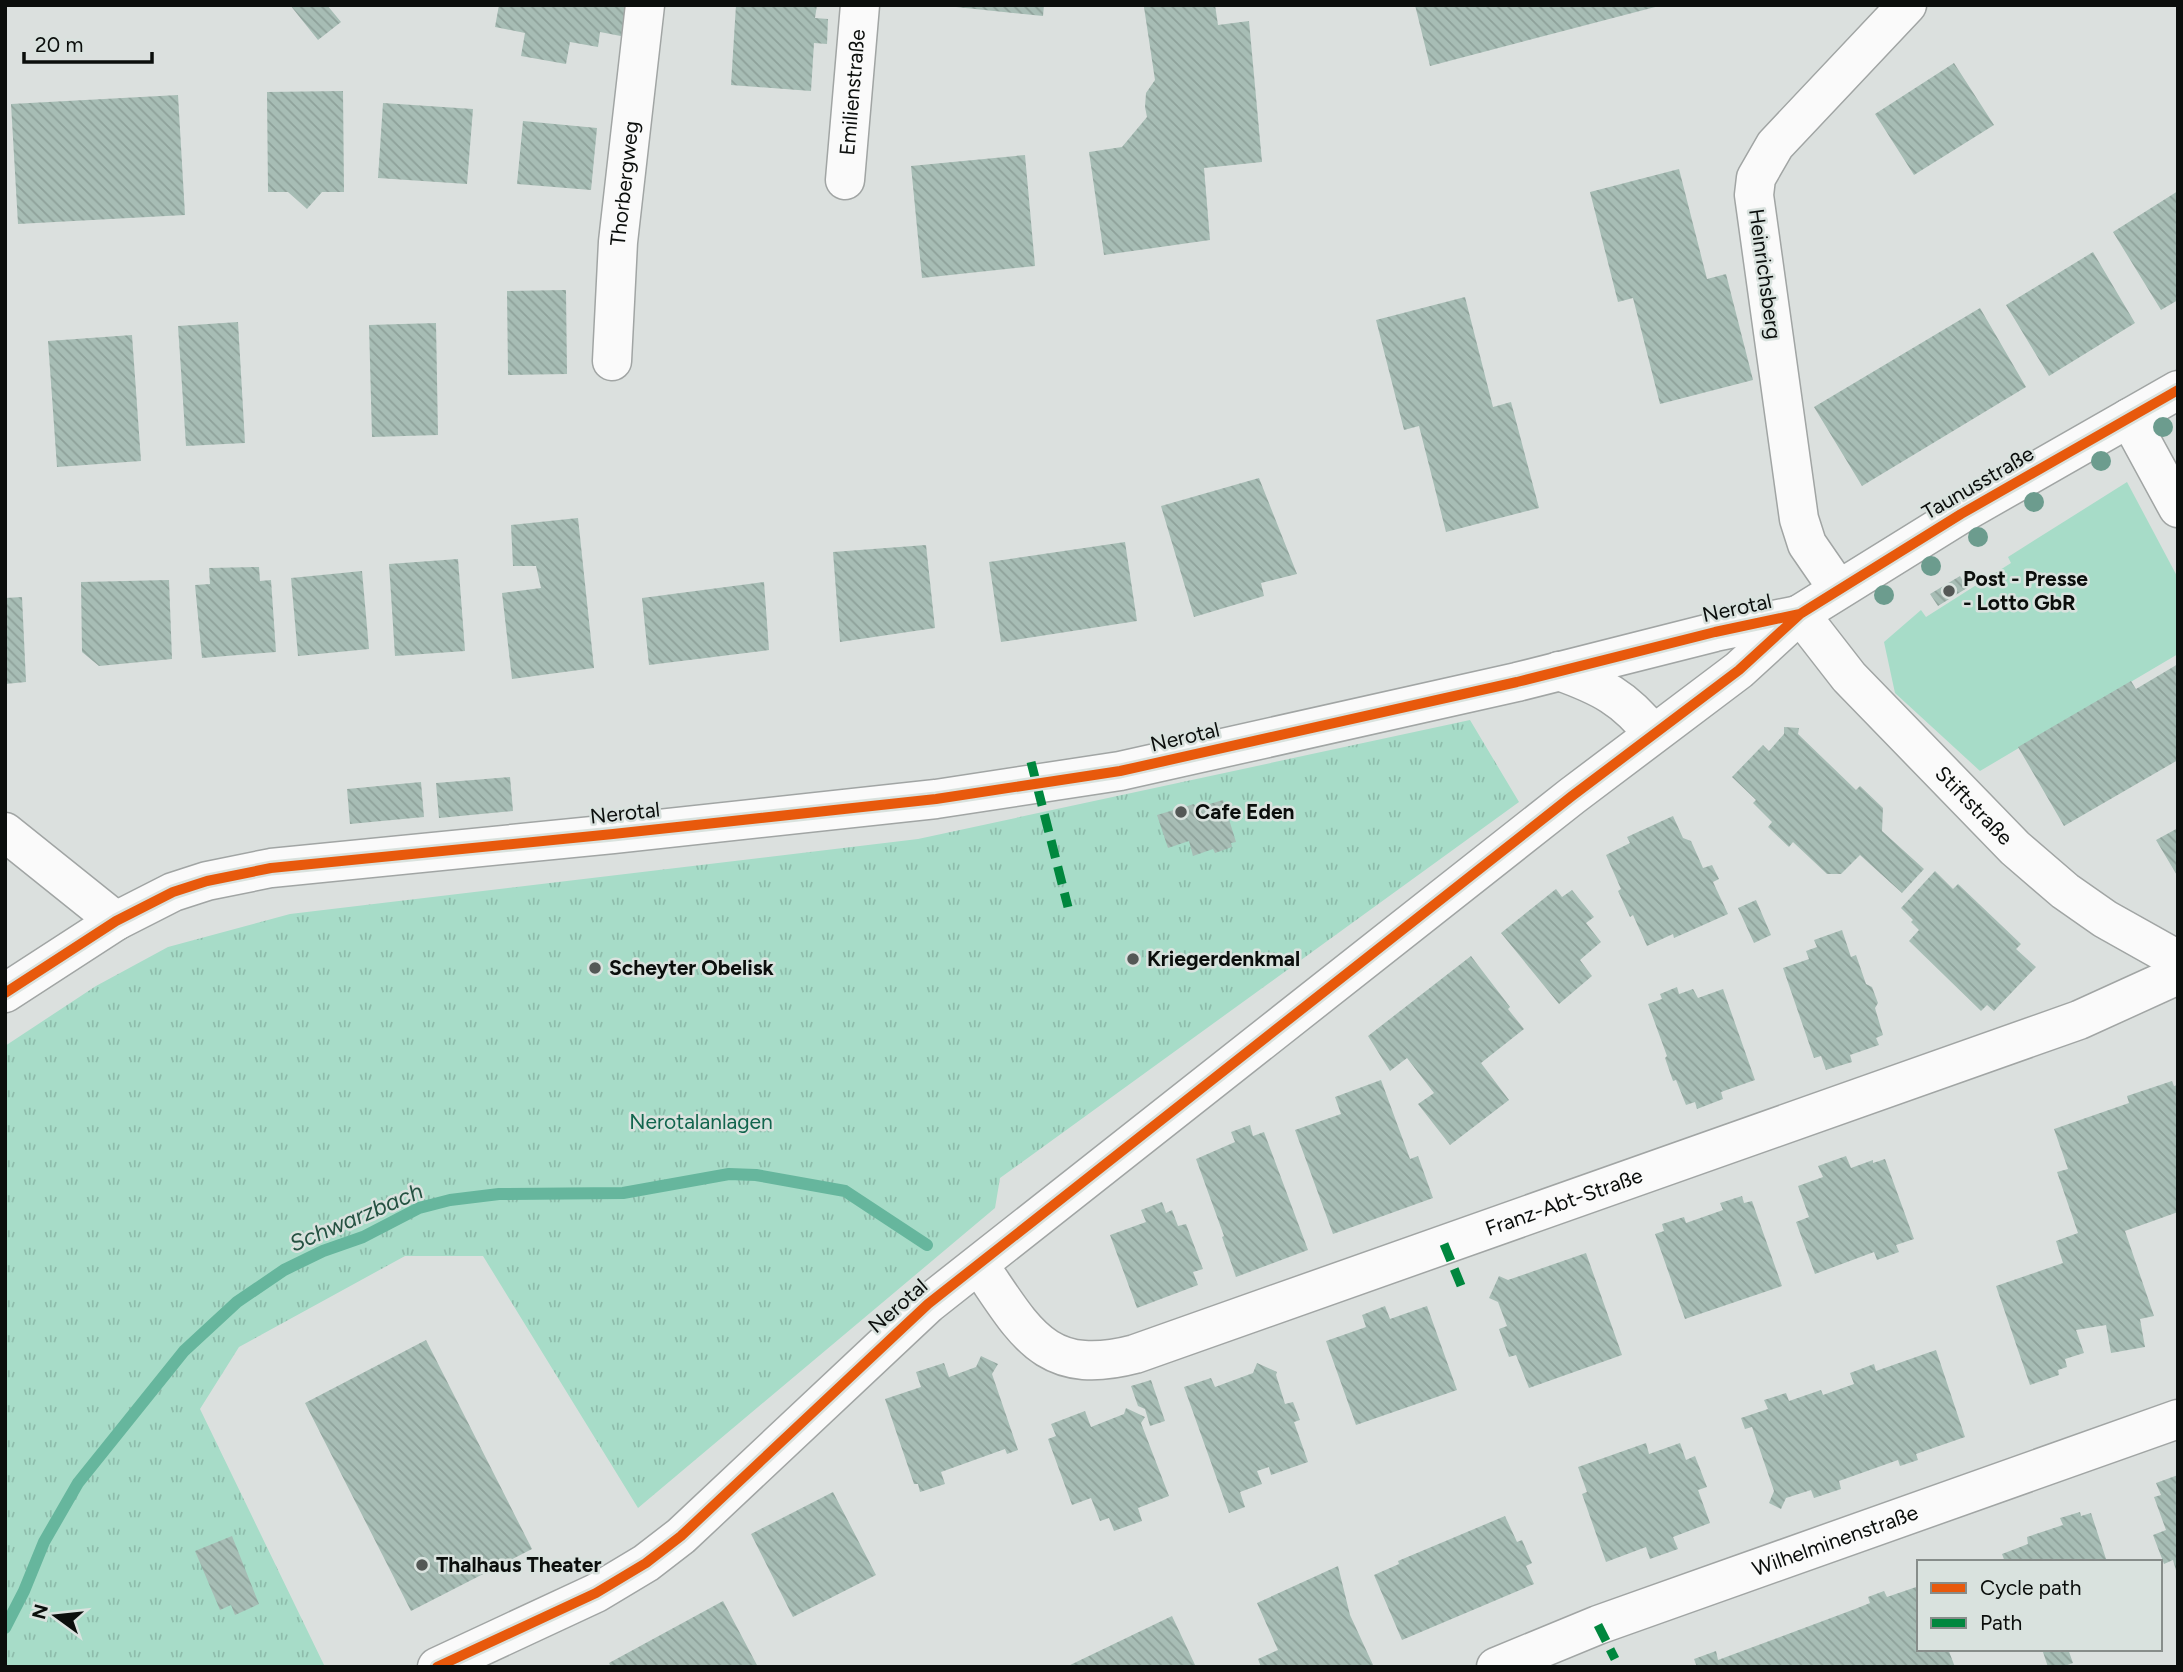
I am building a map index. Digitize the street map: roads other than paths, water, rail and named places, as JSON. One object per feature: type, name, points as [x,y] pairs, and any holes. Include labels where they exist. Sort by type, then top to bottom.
[{"type":"street","name":"Thorbergweg","points":[[612,361],[618,242],[645,5]]},
{"type":"street","name":"Emilienstraße","points":[[845,180],[860,5]]},
{"type":"street","name":"Heinrichsberg","points":[[1838,589],[1807,544],[1800,519],[1754,195],[1756,178],[1775,145],[1907,5]]},
{"type":"street","name":"Taunusstraße","points":[[1800,614],[1961,514],[2178,390]]},
{"type":"street","points":[[2129,418],[2178,508]]},
{"type":"street","name":"Nerotal","points":[[5,993],[116,920],[173,892],[207,881],[271,868],[922,800],[1108,773],[1800,614]]},
{"type":"street","name":"Nerotal","points":[[437,1667],[596,1593],[646,1563],[681,1536],[929,1304],[1653,734],[1739,670],[1800,614]]},
{"type":"street","name":"Stiftstraße","points":[[1800,614],[1849,677],[2015,848],[2065,891],[2095,912],[2178,960]]},
{"type":"street","points":[[1559,671],[1612,694],[1641,719],[1653,734]]},
{"type":"street","points":[[5,832],[116,920]]},
{"type":"street","name":"Franz-Abt-Straße","points":[[979,1265],[1031,1336],[1046,1348],[1076,1361],[1114,1360],[2066,1025],[2178,975]]},
{"type":"street","name":"Wilhelminenstraße","points":[[1496,1667],[1598,1625],[2178,1419]]},
{"type":"waterway","name":"Schwarzbach","points":[[5,1628],[44,1542],[78,1483],[184,1351],[237,1302],[284,1270],[323,1251],[363,1237],[419,1208],[450,1200],[499,1194],[623,1193],[729,1174],[756,1175],[845,1191],[927,1245]]},
{"type":"place","name":"Post - Presse - Lotto GbR","points":[[1949,591]]},
{"type":"place","name":"Cafe Eden","points":[[1181,812]]},
{"type":"place","name":"Kriegerdenkmal","points":[[1133,959]]},
{"type":"place","name":"Scheyter Obelisk","points":[[595,968]]},
{"type":"place","name":"Thalhaus Theater","points":[[422,1565]]},
{"type":"park label","name":"Nerotalanlagen","points":[[701,1122]]}]
